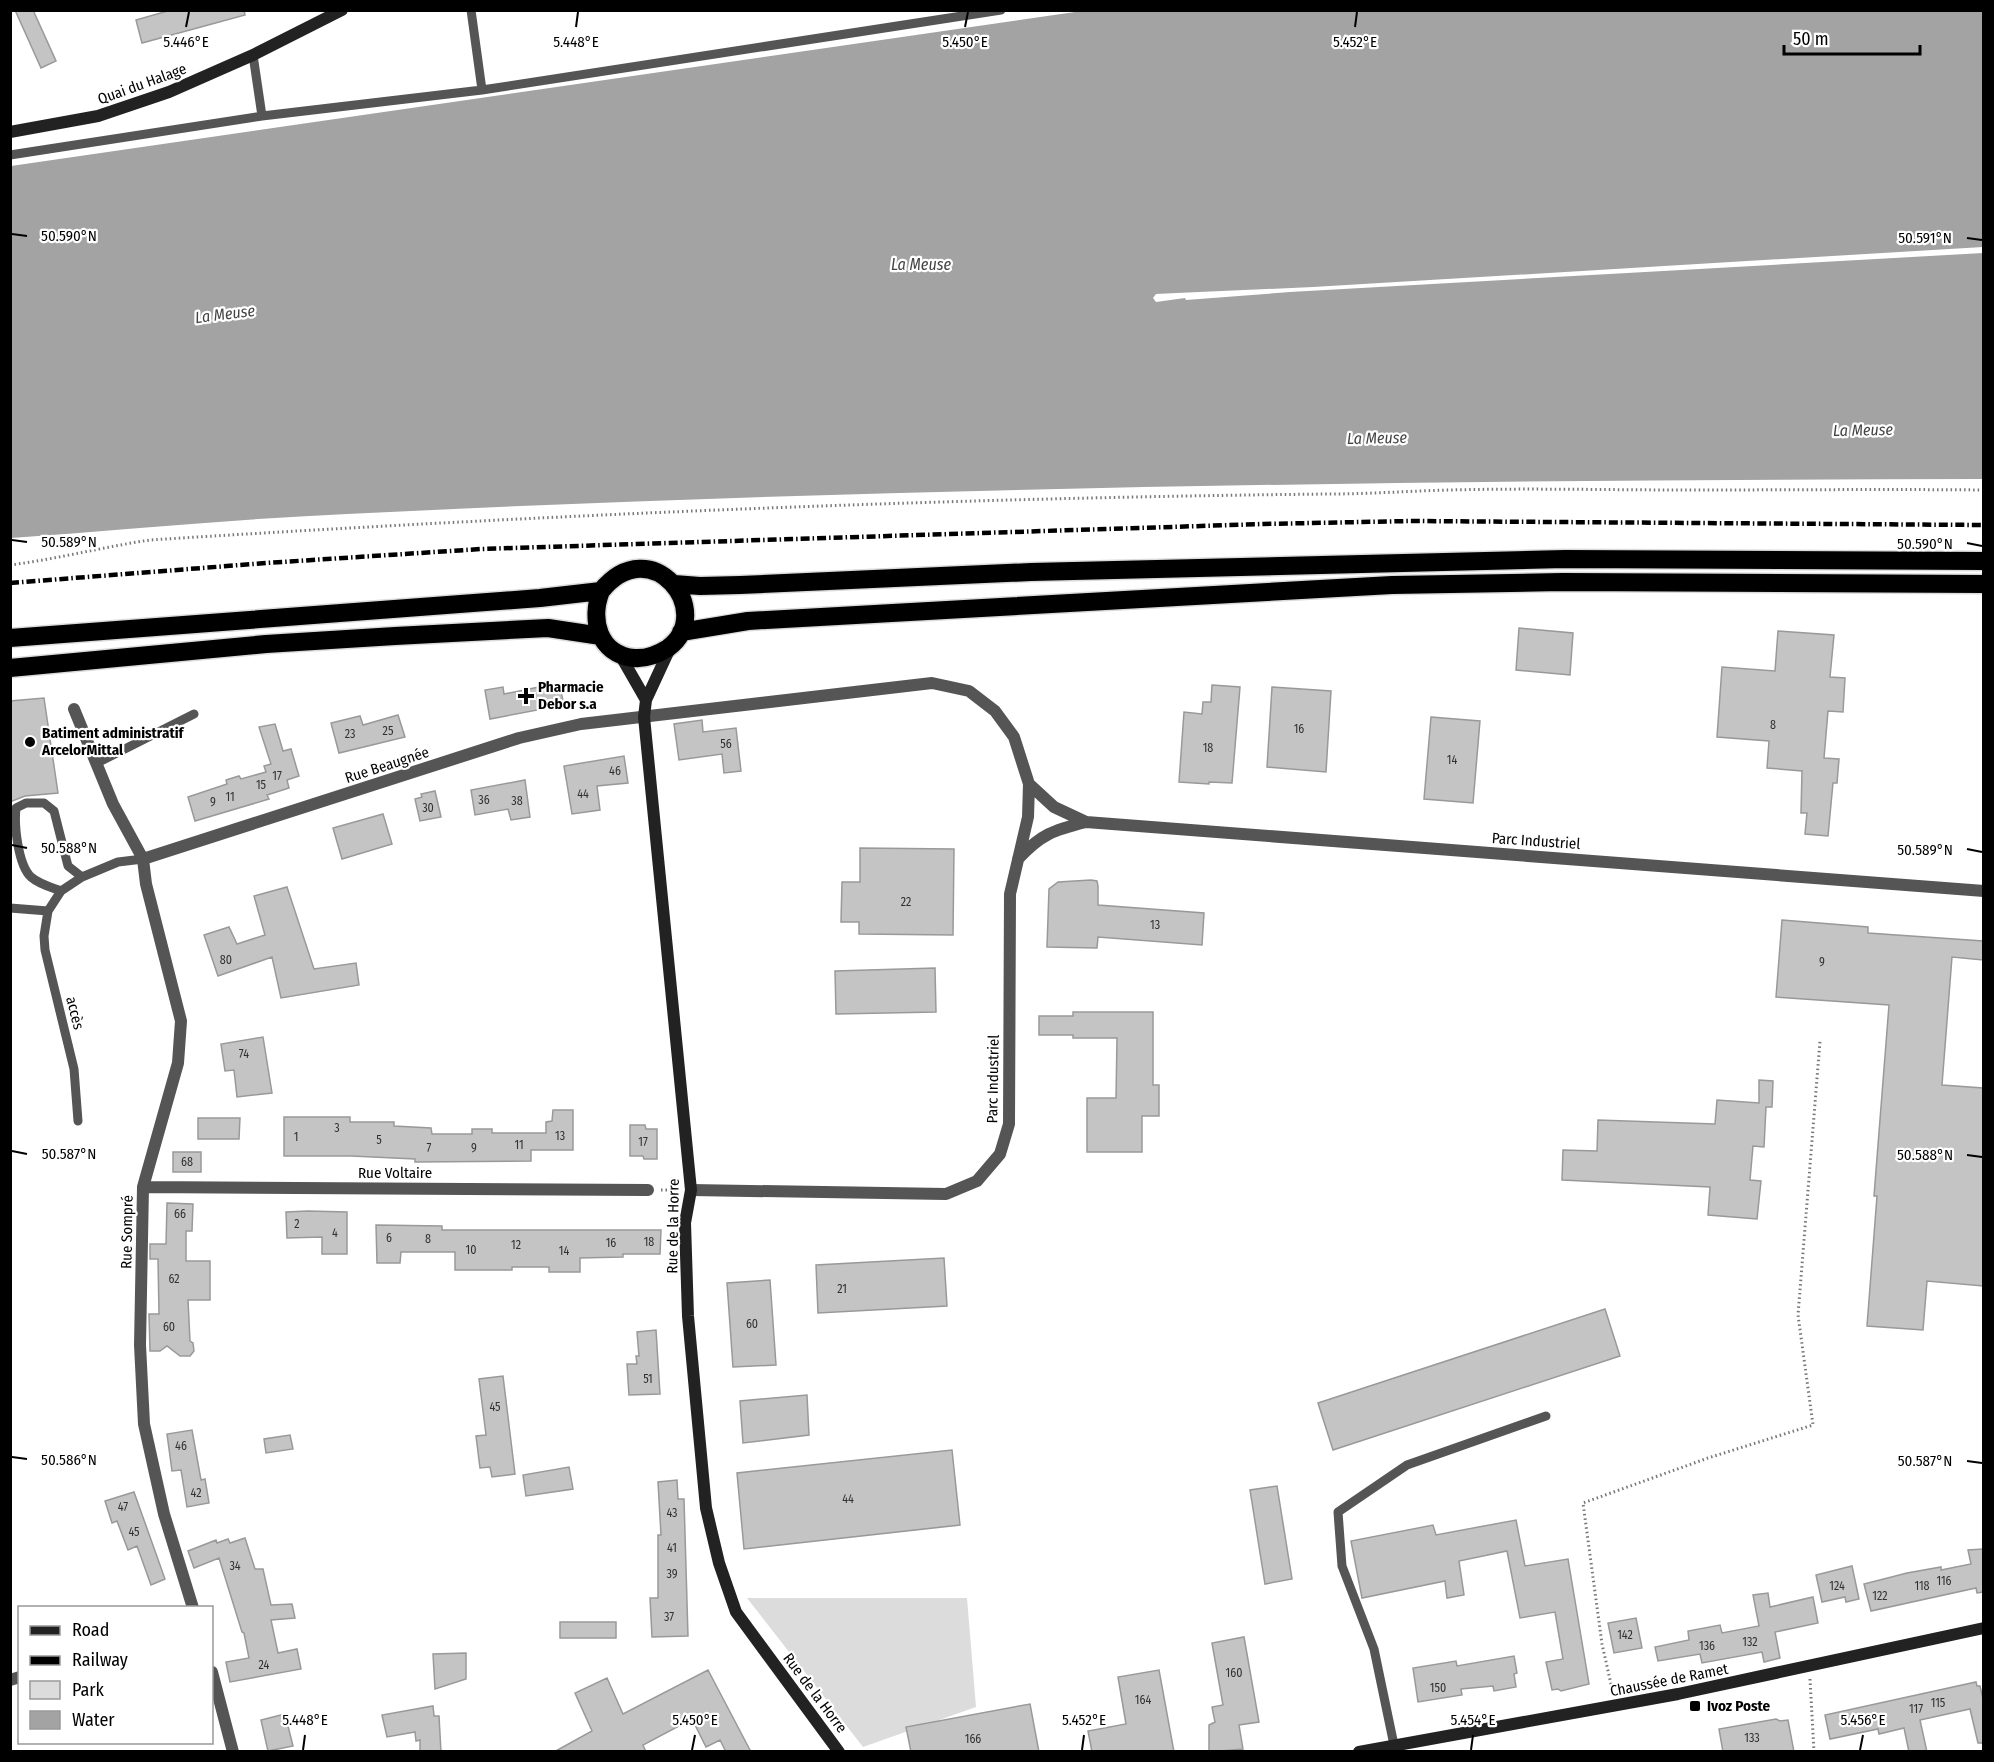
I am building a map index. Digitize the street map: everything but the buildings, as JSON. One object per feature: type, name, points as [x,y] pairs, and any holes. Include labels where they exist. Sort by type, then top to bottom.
[{"type":"highway","points":[[674,584],[730,585],[1031,572],[1554,559],[1983,561]]},
{"type":"highway","points":[[635,569],[650,570],[663,575],[674,584],[681,595],[684,619],[676,638],[659,654],[643,658],[631,657],[608,646],[595,621],[595,606],[601,591],[610,580],[622,572],[635,569]]},
{"type":"highway","points":[[676,638],[759,621],[1392,585],[1562,582],[1983,584]]},
{"type":"highway","points":[[10,638],[540,598],[601,591]]},
{"type":"highway","points":[[10,668],[266,644],[548,628],[601,636]]},
{"type":"street","name":"Quai du Halage","points":[[10,132],[98,116],[169,92],[253,56],[342,10]]},
{"type":"street","name":"Rue de la Horre","points":[[676,638],[646,700],[644,717],[691,1190],[686,1223],[688,1316],[706,1508],[718,1563],[735,1612],[839,1752]]},
{"type":"street","points":[[619,653],[646,700]]},
{"type":"street","name":"Parc Industriel","points":[[644,717],[932,683],[969,691],[995,711],[1014,737],[1029,784],[1028,817],[1010,894],[1009,1124],[1000,1154],[977,1181],[946,1194],[691,1190]]},
{"type":"street","points":[[74,709],[113,804],[143,859]]},
{"type":"street","name":"Rue Beaugnée","points":[[143,859],[519,738],[581,724],[644,717]]},
{"type":"street","name":"Parc Industriel","points":[[1029,784],[1054,807],[1086,822]]},
{"type":"street","name":"Parc Industriel","points":[[1017,859],[1033,843],[1053,831],[1086,822],[1983,891]]},
{"type":"street","name":"Rue Sompré","points":[[143,859],[146,884],[181,1021],[178,1062],[143,1187],[140,1345],[144,1424],[164,1514],[192,1606]]},
{"type":"street","name":"Rue Voltaire","points":[[143,1187],[648,1190]]},
{"type":"street","name":"Chaussée de Ramet","points":[[1359,1752],[1616,1706],[1983,1628]]},
{"type":"street","points":[[213,1676],[233,1752]]},
{"type":"lane","points":[[471,10],[482,90]]},
{"type":"lane","points":[[10,155],[262,116],[482,90],[1001,10]]},
{"type":"lane","points":[[253,56],[262,116]]},
{"type":"lane","points":[[97,762],[194,714]]},
{"type":"lane","points":[[61,891],[43,885],[29,876],[23,866],[15,820],[16,808],[26,803],[44,802],[54,810],[68,866],[82,877]]},
{"type":"lane","points":[[10,908],[48,911],[61,891],[82,877],[118,862],[143,859]]},
{"type":"lane","name":"accès","points":[[48,911],[44,936],[45,950],[74,1069],[78,1121]]},
{"type":"lane","points":[[1394,1745],[1374,1649],[1342,1566],[1338,1512],[1407,1465],[1546,1416]]},
{"type":"path","points":[[10,565],[50,560],[118,544],[150,540],[449,521],[550,519],[684,511],[1059,497],[1339,494],[1451,490],[1983,490]]},
{"type":"path","points":[[1616,1706],[1602,1644],[1583,1503],[1708,1458],[1813,1425],[1798,1316],[1820,1041]]},
{"type":"path","points":[[648,1190],[691,1190]]},
{"type":"path","points":[[1809,1666],[1814,1752]]},
{"type":"green space","points":[[747,1598],[967,1598],[976,1707],[863,1747]]},
{"type":"water","name":"La Meuse","points":[[1082,11],[1983,11],[1983,247],[1313,287],[1156,294],[1153,298],[1156,302],[1185,298],[1186,300],[1290,292],[1983,253],[1983,479],[1370,483],[756,497],[305,516],[11,538],[11,166]]},
{"type":"railway","points":[[10,583],[481,549],[1263,524],[1410,521],[1984,525]]},
{"type":"place","name":"Pharmacie Debor s.a","points":[[526,696]]},
{"type":"place","name":"Batiment administratif ArcelorMittal","points":[[30,742]]},
{"type":"place","name":"Ivoz Poste","points":[[1695,1706]]}]
